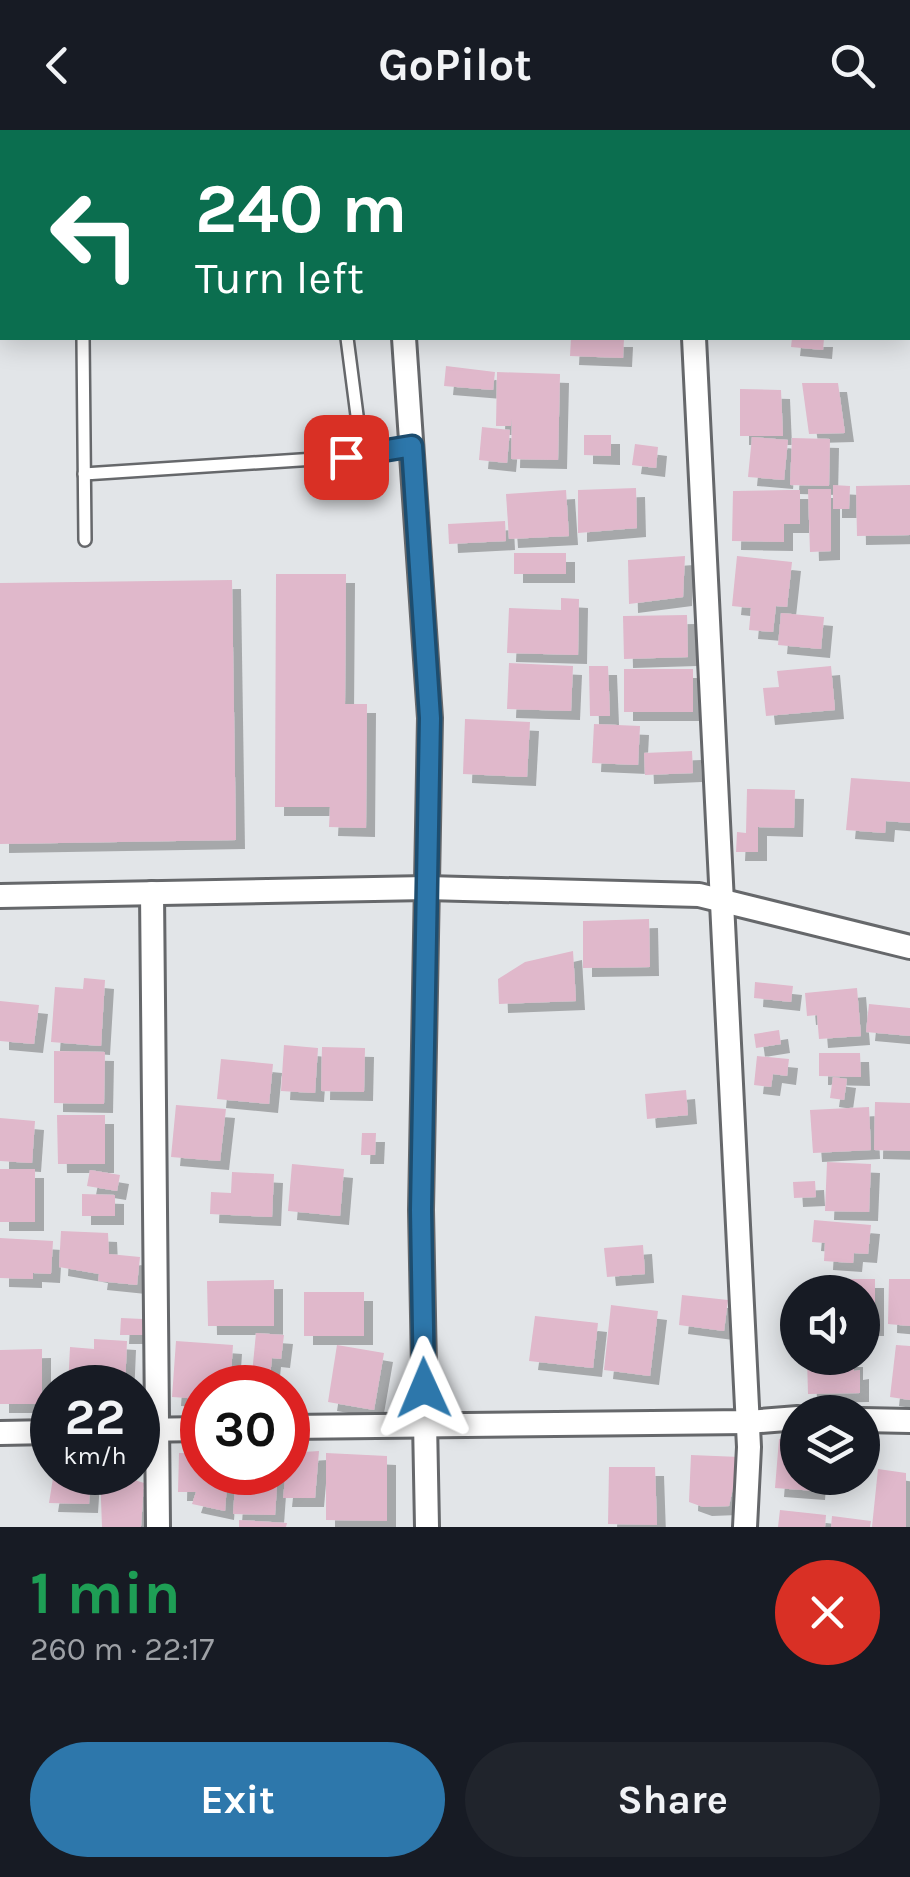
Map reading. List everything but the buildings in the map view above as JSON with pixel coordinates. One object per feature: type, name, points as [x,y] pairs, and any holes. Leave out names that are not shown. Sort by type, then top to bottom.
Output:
[{"type":"street","points":[[404,340],[430,718],[421,1210],[427,1527]]},
{"type":"street","points":[[694,340],[748,1422],[745,1527]]},
{"type":"street","points":[[0,896],[427,888],[699,895],[910,947]]},
{"type":"street","points":[[148,1365],[152,893]]},
{"type":"street","points":[[310,1427],[780,1419]]},
{"type":"street","points":[[880,1421],[910,1422]]},
{"type":"street","points":[[0,1433],[30,1432]]},
{"type":"street","points":[[154,1495],[158,1527]]},
{"type":"lane","points":[[83,340],[84,540]]},
{"type":"lane","points":[[347,340],[362,454]]},
{"type":"lane","points":[[84,474],[362,454],[412,446]]},
{"type":"route","points":[[346,457],[412,446],[430,718],[421,1210],[424,1388]]}]
